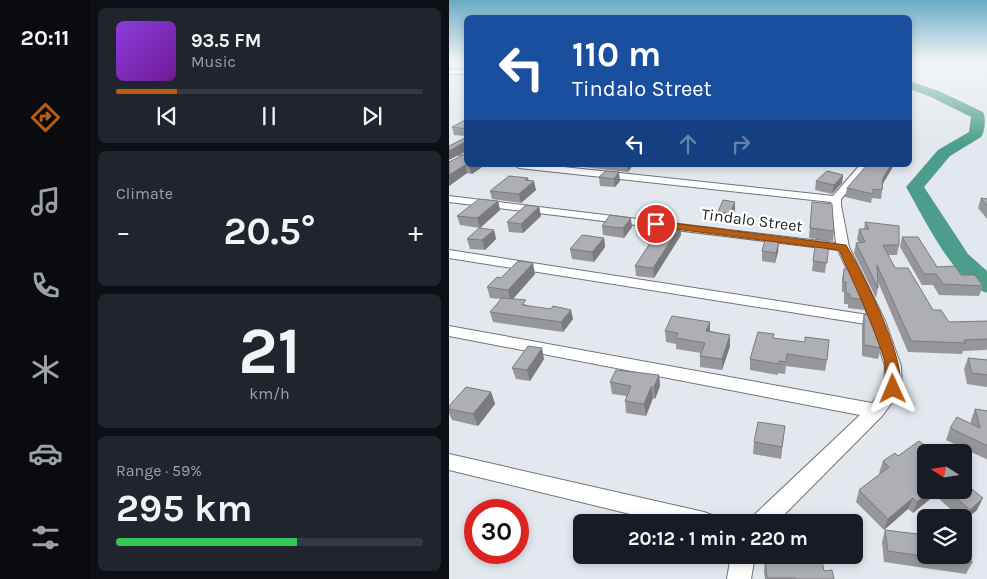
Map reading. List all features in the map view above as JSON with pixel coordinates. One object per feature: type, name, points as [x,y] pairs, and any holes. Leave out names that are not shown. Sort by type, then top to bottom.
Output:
[{"type":"street","points":[[449,158],[464,158]]},
{"type":"street","points":[[449,166],[464,158]]},
{"type":"street","points":[[538,167],[836,199]]},
{"type":"street","points":[[770,514],[876,411],[893,389],[893,366],[878,321],[843,247],[836,199],[858,167]]},
{"type":"street","name":"Tindalo Street","points":[[449,199],[843,247]]},
{"type":"street","points":[[449,254],[878,321]]},
{"type":"street","points":[[449,331],[876,411]]},
{"type":"street","points":[[449,462],[669,514]]},
{"type":"street","points":[[739,579],[742,564]]},
{"type":"building","points":[[464,121],[464,129],[452,127]]},
{"type":"building","points":[[464,138],[464,143],[449,151],[449,146]]},
{"type":"building","points":[[464,154],[464,166],[449,175],[449,162]]},
{"type":"building","points":[[865,167],[890,167],[883,178],[882,190],[873,189],[873,194],[847,188]]},
{"type":"building","points":[[606,171],[619,172],[614,179],[599,177]]},
{"type":"building","points":[[827,171],[843,175],[834,185],[816,181]]},
{"type":"building","points":[[509,176],[528,178],[525,180],[534,181],[519,194],[490,191]]},
{"type":"building","points":[[981,198],[988,199],[988,207]]},
{"type":"building","points":[[479,199],[498,201],[477,218],[457,216]]},
{"type":"building","points":[[723,200],[735,202],[730,213],[718,212]]},
{"type":"building","points":[[812,202],[832,204],[834,231],[810,228]]},
{"type":"building","points":[[526,205],[539,207],[521,224],[507,222]]},
{"type":"building","points":[[610,215],[631,218],[623,228],[602,226]]},
{"type":"building","points":[[865,222],[899,226],[899,245],[883,245],[895,268],[908,268],[933,310],[941,310],[949,322],[988,321],[988,339],[964,340],[966,343],[911,341],[877,265],[878,288],[856,243],[865,242],[859,229],[869,229]]},
{"type":"building","points":[[660,223],[681,225],[653,268],[635,266],[655,236],[653,236]]},
{"type":"building","points":[[479,228],[494,230],[482,240],[467,239]]},
{"type":"building","points":[[582,235],[604,238],[592,252],[570,249]]},
{"type":"building","points":[[902,237],[918,237],[937,267],[955,266],[961,275],[975,275],[983,286],[943,284],[936,274],[924,274]]},
{"type":"building","points":[[816,239],[829,241],[827,263],[813,261]]},
{"type":"building","points":[[765,240],[779,242],[776,253],[762,251]]},
{"type":"building","points":[[518,261],[533,263],[508,290],[487,287],[497,277],[501,278]]},
{"type":"building","points":[[844,269],[851,269],[866,300],[850,298],[850,294],[846,293],[846,282],[843,282]]},
{"type":"building","points":[[502,298],[526,300],[522,305],[551,309],[553,306],[571,310],[561,322],[490,312]]},
{"type":"building","points":[[864,314],[873,316],[881,348],[864,345]]},
{"type":"building","points":[[672,316],[710,322],[706,331],[730,335],[722,359],[700,356],[705,343],[676,338],[678,333],[665,331]]},
{"type":"building","points":[[758,332],[774,334],[773,338],[805,342],[805,337],[829,340],[827,360],[787,354],[786,362],[779,361],[779,364],[750,359]]},
{"type":"building","points":[[528,346],[542,348],[527,370],[512,368]]},
{"type":"building","points":[[968,358],[988,360],[988,375],[972,373]]},
{"type":"building","points":[[616,370],[659,375],[654,387],[651,387],[644,404],[625,401],[631,386],[610,382]]},
{"type":"building","points":[[466,387],[491,392],[473,414],[449,409],[449,406]]},
{"type":"building","points":[[975,409],[988,411],[988,446],[950,428],[957,417],[980,428]]},
{"type":"building","points":[[758,422],[785,426],[782,447],[754,442]]},
{"type":"building","points":[[919,441],[923,444],[917,444],[917,499],[921,499],[917,502],[913,498],[888,519],[859,490],[889,467],[883,461],[895,453],[898,456]]},
{"type":"building","points":[[972,489],[983,498],[969,509],[957,499],[972,499]]},
{"type":"building","points":[[885,530],[917,534],[917,555],[888,551]]},
{"type":"building","points":[[765,564],[823,564],[824,571],[832,570],[834,579],[795,579],[767,578]]},
{"type":"waterway","points":[[921,89],[978,115],[976,134],[944,153],[915,187],[959,258],[988,286]]},
{"type":"route","points":[[656,224],[843,247],[878,321],[893,366],[893,389]]}]
